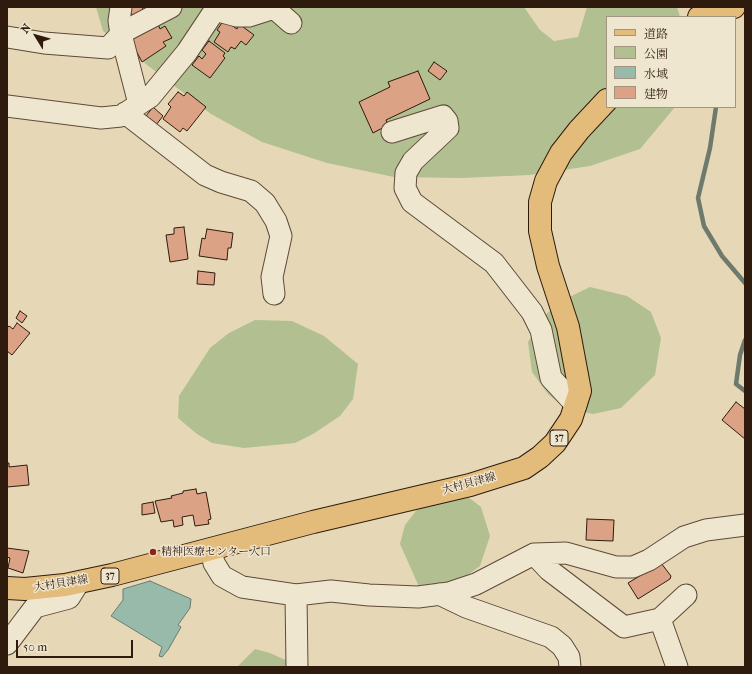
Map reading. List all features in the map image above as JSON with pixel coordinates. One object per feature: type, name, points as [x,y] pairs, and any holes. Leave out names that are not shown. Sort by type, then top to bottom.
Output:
[{"type":"main road","points":[[701,16],[715,9],[734,7],[745,9]]},
{"type":"main road","name":"大村貝津線","points":[[13,585],[79,582],[112,575],[313,522],[470,485],[524,468],[540,457],[555,443],[572,419],[580,391],[568,327],[548,266],[540,231],[540,202],[546,182],[561,153],[606,101]]},
{"type":"street","points":[[121,7],[119,20],[132,108],[205,175],[221,182],[251,191],[265,203],[276,221],[281,236],[272,277],[274,294]]},
{"type":"street","points":[[7,37],[44,43],[108,48],[121,34],[171,7]]},
{"type":"street","points":[[7,106],[101,118],[121,116],[150,96],[187,52],[216,8],[237,16],[249,16],[274,8],[291,23]]},
{"type":"street","points":[[392,132],[443,116],[447,121],[448,128],[413,161],[406,173],[405,188],[412,202],[494,263],[532,312],[541,330],[551,378],[576,405]]},
{"type":"street","points":[[210,549],[214,563],[222,576],[242,587],[296,595],[331,591],[369,595],[418,597],[449,593],[476,584],[534,554],[566,553],[616,567],[633,568],[649,560],[684,537],[706,530],[745,526]]},
{"type":"street","points":[[534,554],[550,570],[624,627],[660,619],[686,596]]},
{"type":"street","points":[[7,644],[35,607],[69,598],[79,582]]},
{"type":"street","points":[[439,594],[466,608],[551,637],[562,646],[569,657],[570,667]]},
{"type":"street","points":[[296,595],[297,667]]},
{"type":"street","points":[[660,619],[677,667]]},
{"type":"green space","points":[[96,7],[524,7],[540,30],[554,41],[578,37],[587,7],[677,7],[680,16],[606,16],[606,108],[674,108],[640,149],[590,166],[530,175],[461,178],[394,177],[327,163],[262,142],[211,114],[103,31]]},
{"type":"green space","points":[[590,287],[627,296],[651,312],[661,338],[655,375],[621,408],[593,414],[565,408],[548,394],[532,372],[528,342],[543,317],[561,301]]},
{"type":"green space","points":[[255,320],[292,321],[324,336],[358,364],[353,399],[340,416],[313,434],[295,443],[244,448],[212,443],[197,434],[178,418],[179,396],[210,348],[229,333]]},
{"type":"green space","points":[[463,493],[481,507],[490,536],[480,566],[454,585],[420,589],[400,544],[405,525],[419,507]]},
{"type":"green space","points":[[255,649],[270,653],[301,667],[237,667]]},
{"type":"water","points":[[150,581],[191,599],[190,608],[178,625],[181,627],[168,650],[162,657],[159,656],[162,647],[111,616],[123,600],[123,589]]},
{"type":"building","points":[[130,7],[143,7],[141,17],[128,13]]},
{"type":"building","points":[[224,20],[237,29],[239,24],[254,35],[246,45],[241,41],[235,49],[231,47],[228,52],[214,42],[220,32],[217,30]]},
{"type":"building","points":[[158,24],[160,29],[165,26],[172,38],[163,42],[166,46],[142,62],[130,39]]},
{"type":"building","points":[[209,41],[225,53],[223,56],[225,58],[210,78],[192,65],[199,56],[202,59],[206,54],[202,50]]},
{"type":"building","points":[[434,62],[447,71],[440,80],[428,71]]},
{"type":"building","points":[[418,71],[430,99],[386,120],[388,125],[373,133],[359,102],[390,87],[388,82]]},
{"type":"building","points":[[178,92],[184,96],[187,92],[206,107],[187,131],[183,128],[180,132],[163,119],[171,107],[168,104]]},
{"type":"building","points":[[153,107],[163,116],[156,125],[146,116]]},
{"type":"building","points":[[184,227],[188,259],[170,262],[166,235],[174,234],[174,228]]},
{"type":"building","points":[[207,229],[233,233],[231,248],[228,248],[227,260],[199,256],[202,238],[205,239]]},
{"type":"building","points":[[198,271],[215,273],[214,285],[197,284]]},
{"type":"building","points":[[20,311],[27,316],[22,323],[16,318]]},
{"type":"building","points":[[17,323],[30,333],[12,355],[7,351],[7,328],[9,326],[13,329]]},
{"type":"building","points":[[736,402],[745,409],[745,439],[722,420]]},
{"type":"building","points":[[7,463],[9,463],[9,467],[27,465],[29,485],[7,487]]},
{"type":"building","points":[[196,489],[197,494],[206,492],[211,519],[208,520],[209,524],[195,526],[193,515],[182,517],[183,525],[174,527],[173,520],[161,522],[155,501],[172,498],[171,496],[183,493],[183,491]]},
{"type":"building","points":[[153,502],[155,513],[142,515],[142,504]]},
{"type":"building","points":[[587,519],[614,520],[613,541],[586,540]]},
{"type":"building","points":[[7,548],[29,551],[23,573],[8,568],[10,558],[7,557]]},
{"type":"building","points":[[661,563],[671,576],[670,579],[638,599],[628,583]]},
{"type":"waterway","points":[[716,108],[710,148],[698,198],[704,226],[722,256],[745,283]]},
{"type":"waterway","points":[[745,340],[740,355],[736,384],[745,391]]},
{"type":"place","name":"精神医療センター入口","points":[[153,552]]}]
